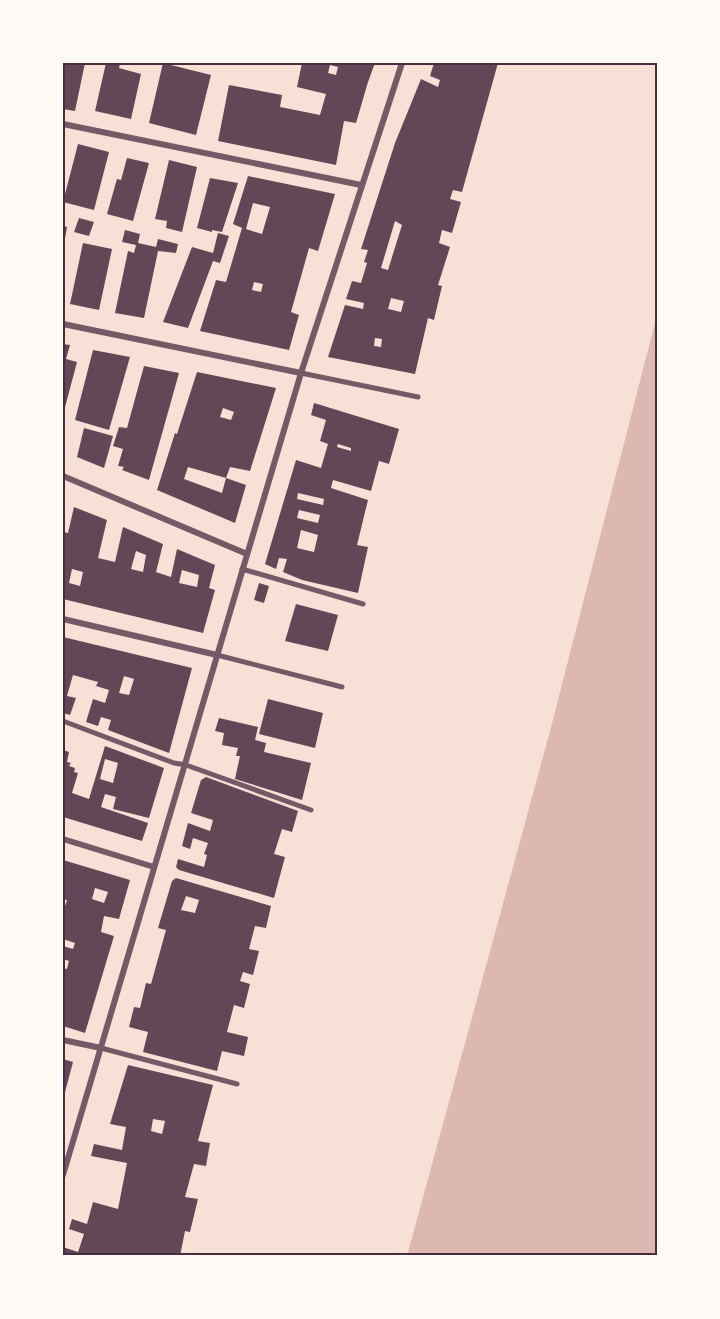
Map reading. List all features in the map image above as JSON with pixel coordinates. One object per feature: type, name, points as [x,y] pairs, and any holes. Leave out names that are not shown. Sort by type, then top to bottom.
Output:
[{"type":"street","points":[[63,1175],[301,373],[402,63]]},
{"type":"street","points":[[63,124],[362,185]]},
{"type":"street","points":[[63,324],[418,397]]},
{"type":"street","points":[[63,476],[247,554]]},
{"type":"street","points":[[242,569],[363,604]]},
{"type":"street","points":[[63,619],[342,687]]},
{"type":"street","points":[[63,721],[174,763],[186,765],[311,810]]},
{"type":"street","points":[[63,839],[154,867]]},
{"type":"street","points":[[63,1040],[237,1084]]},
{"type":"shaded area","points":[[657,315],[657,1256],[407,1256],[550,731]]},
{"type":"building","points":[[63,63],[85,63],[75,111],[63,109]]},
{"type":"building","points":[[106,63],[120,63],[119,68],[141,74],[131,119],[95,111]]},
{"type":"building","points":[[163,63],[211,75],[196,135],[149,123]]},
{"type":"building","points":[[302,63],[375,63],[356,123],[344,121],[336,165],[218,141],[229,85],[282,95],[280,107],[320,115],[326,94],[297,87]],"holes":[[[330,65],[338,67],[336,75],[328,73]]]},
{"type":"building","points":[[434,63],[498,63],[462,192],[453,190],[450,199],[461,202],[452,233],[442,230],[439,243],[450,247],[438,285],[442,286],[434,320],[428,318],[415,374],[328,357],[345,305],[363,309],[364,303],[346,299],[352,281],[361,283],[368,250],[361,249],[395,143],[421,79],[438,87],[440,80],[430,76]],"holes":[[[395,221],[402,225],[388,270],[381,268]],[[391,298],[404,301],[401,312],[388,309]],[[375,338],[382,339],[381,347],[374,346]]]},
{"type":"building","points":[[78,144],[109,152],[94,210],[63,202]]},
{"type":"building","points":[[127,158],[149,163],[133,221],[107,214],[117,179],[121,180]]},
{"type":"building","points":[[169,160],[197,167],[182,232],[166,228],[167,221],[155,219]]},
{"type":"building","points":[[248,176],[335,194],[318,251],[309,248],[291,312],[299,315],[289,350],[200,331],[216,280],[226,282],[242,228],[233,224]],"holes":[[[253,203],[270,207],[262,234],[246,229]],[[254,282],[263,284],[261,292],[252,290]]]},
{"type":"building","points":[[210,178],[238,183],[222,232],[197,228]]},
{"type":"building","points":[[79,218],[94,222],[89,236],[74,232]]},
{"type":"building","points":[[63,226],[67,227],[64,244],[63,244]]},
{"type":"building","points":[[125,230],[140,234],[138,243],[156,247],[158,239],[178,244],[176,253],[158,251],[144,318],[115,313],[128,251],[134,253],[136,245],[122,242]]},
{"type":"building","points":[[218,233],[229,236],[220,263],[213,261],[188,328],[163,322],[192,247],[213,253]]},
{"type":"building","points":[[83,243],[112,249],[99,310],[70,304]]},
{"type":"building","points":[[63,344],[70,345],[66,359],[77,362],[64,411]]},
{"type":"building","points":[[93,350],[130,357],[109,430],[75,420]]},
{"type":"building","points":[[144,366],[179,373],[149,480],[122,470],[124,467],[118,466],[123,449],[113,446],[119,427],[127,428]]},
{"type":"building","points":[[197,372],[276,388],[250,471],[230,467],[226,478],[246,485],[235,523],[157,490],[175,433],[177,434]],"holes":[[[223,408],[234,412],[231,420],[220,417]],[[188,467],[226,478],[222,493],[184,479]]]},
{"type":"building","points":[[314,403],[399,429],[389,464],[379,461],[371,491],[333,480],[331,488],[368,500],[357,545],[368,547],[358,593],[302,580],[283,572],[287,559],[279,558],[276,569],[265,564],[296,460],[321,468],[328,444],[320,441],[326,420],[311,415]],"holes":[[[338,444],[351,448],[351,451],[337,447]],[[298,493],[324,499],[323,505],[297,499]],[[299,510],[320,515],[318,523],[297,518]],[[301,530],[318,535],[314,552],[297,548]]]},
{"type":"building","points":[[84,428],[113,436],[104,468],[77,457]]},
{"type":"building","points":[[74,507],[107,520],[98,558],[115,562],[123,527],[163,544],[156,572],[171,577],[177,549],[215,565],[209,588],[215,590],[203,633],[63,599],[63,532],[68,533]],"holes":[[[136,551],[146,555],[143,572],[131,569]],[[72,569],[83,572],[80,586],[69,583]],[[182,570],[199,575],[197,587],[179,583]]]},
{"type":"building","points":[[259,583],[269,586],[264,603],[254,600]]},
{"type":"building","points":[[296,604],[338,615],[328,651],[285,641]]},
{"type":"building","points":[[63,637],[192,668],[169,753],[108,730],[111,720],[101,717],[98,726],[86,722],[93,699],[105,703],[109,690],[96,686],[98,682],[73,675],[67,696],[76,698],[70,715],[63,713]],"holes":[[[124,676],[134,679],[129,695],[119,693]]]},
{"type":"building","points":[[268,699],[323,713],[315,748],[259,734]]},
{"type":"building","points":[[219,718],[258,727],[255,740],[266,743],[264,752],[311,763],[302,800],[235,779],[240,756],[236,756],[238,748],[222,745],[224,733],[215,731]]},
{"type":"building","points":[[105,746],[164,768],[149,818],[113,809],[116,797],[105,794],[101,807],[148,823],[142,841],[63,817],[63,750],[69,752],[67,762],[71,763],[69,766],[75,768],[74,772],[78,773],[72,793],[89,799]],"holes":[[[105,759],[118,763],[113,783],[100,779]]]},
{"type":"building","points":[[206,777],[298,811],[292,832],[282,829],[274,854],[285,857],[274,898],[179,870],[176,867],[178,859],[204,867],[207,855],[204,854],[208,843],[193,838],[190,849],[182,846],[188,823],[210,831],[213,820],[191,813],[201,780]]},
{"type":"building","points":[[63,860],[130,880],[119,919],[104,916],[101,932],[114,936],[85,1033],[63,1026],[63,968],[67,969],[69,961],[63,959],[63,946],[73,949],[75,943],[63,939],[63,905],[65,906],[67,900],[63,899]],"holes":[[[95,888],[108,892],[104,903],[92,899]]]},
{"type":"building","points":[[176,878],[271,906],[266,928],[255,926],[249,949],[259,951],[253,975],[243,972],[240,981],[250,984],[244,1008],[234,1005],[227,1032],[248,1037],[244,1056],[222,1051],[217,1071],[143,1052],[148,1032],[129,1027],[134,1007],[140,1008],[146,983],[151,984],[166,930],[158,928],[172,881]],"holes":[[[186,896],[199,900],[195,913],[181,910]]]},
{"type":"building","points":[[63,1059],[73,1062],[64,1096],[63,1096]]},
{"type":"building","points":[[128,1065],[213,1085],[198,1141],[210,1143],[206,1166],[194,1164],[185,1197],[198,1199],[190,1232],[185,1231],[180,1256],[63,1256],[63,1247],[78,1252],[84,1234],[69,1229],[72,1219],[87,1224],[93,1202],[118,1209],[127,1163],[91,1156],[94,1144],[122,1150],[126,1127],[110,1124]],"holes":[[[153,1119],[165,1121],[162,1134],[151,1131]]]}]
